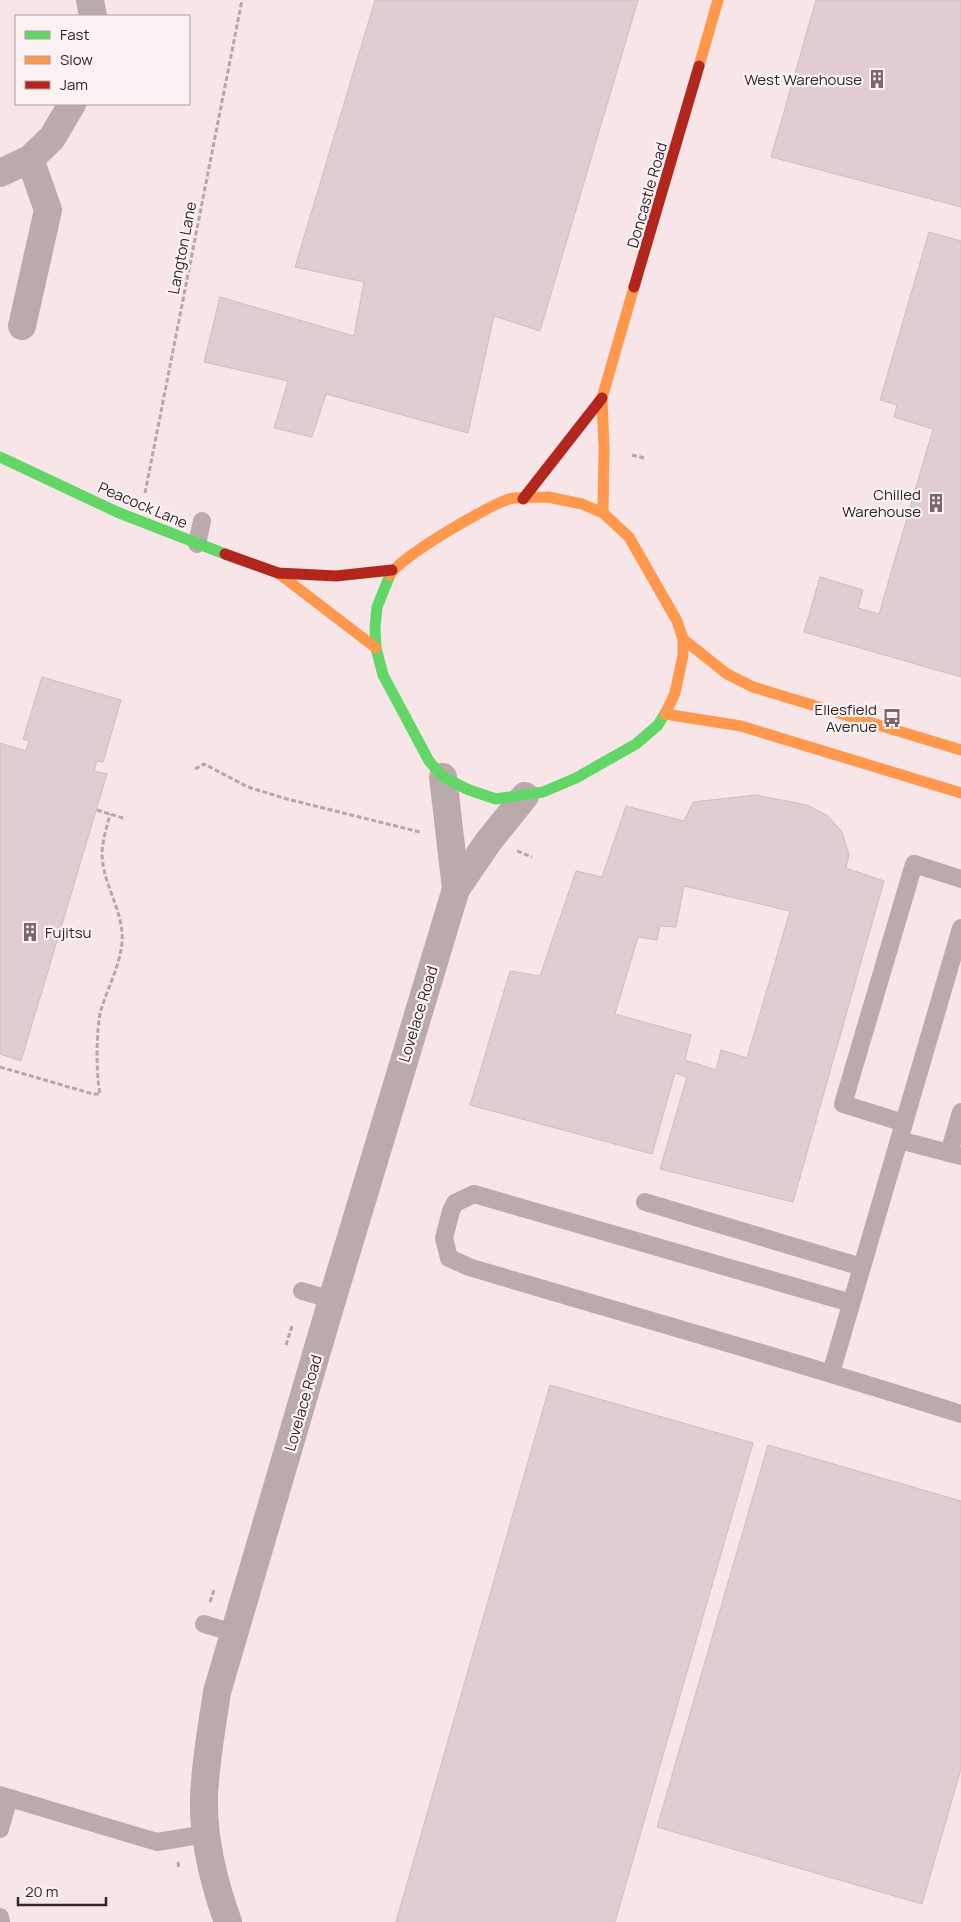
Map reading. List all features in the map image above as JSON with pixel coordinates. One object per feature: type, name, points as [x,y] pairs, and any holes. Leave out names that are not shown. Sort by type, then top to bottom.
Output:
[{"type":"street","points":[[90,0],[93,15]]},
{"type":"street","name":"Doncastle Road","points":[[603,513],[604,448],[602,398],[718,0]]},
{"type":"street","points":[[0,173],[30,159],[52,138],[71,105]]},
{"type":"street","points":[[22,326],[48,210],[30,159]]},
{"type":"street","name":"Doncastle Road","points":[[523,499],[602,398]]},
{"type":"street","name":"Peacock Lane","points":[[0,457],[117,512],[197,544],[278,573],[336,576],[392,570]]},
{"type":"street","points":[[548,497],[582,504],[603,513],[629,537],[677,621],[683,639],[683,655],[675,693],[665,714],[658,725],[636,744],[576,778],[543,792],[496,799],[469,790],[443,777],[429,761],[383,675],[376,648],[375,628],[377,607],[392,570],[414,553],[483,511],[510,499],[523,499],[548,497]]},
{"type":"street","name":"Peacock Lane","points":[[278,573],[376,648]]},
{"type":"street","points":[[683,639],[727,674],[753,687],[961,750]]},
{"type":"street","points":[[665,714],[741,726],[961,793]]},
{"type":"street","name":"Lovelace Road","points":[[443,777],[456,889]]},
{"type":"street","name":"Lovelace Road","points":[[228,1922],[214,1874],[206,1834],[204,1798],[208,1753],[217,1692],[332,1300],[456,889],[488,842],[525,796]]},
{"type":"lane","points":[[197,544],[202,521]]},
{"type":"lane","points":[[904,1123],[843,1104],[914,864],[961,879]]},
{"type":"lane","points":[[831,1373],[961,928]]},
{"type":"lane","points":[[899,1140],[955,1154],[961,1112]]},
{"type":"lane","points":[[851,1303],[474,1194],[455,1203],[444,1238],[449,1258],[468,1267],[733,1346],[831,1373],[961,1414]]},
{"type":"lane","points":[[645,1202],[862,1267]]},
{"type":"lane","points":[[302,1291],[332,1300]]},
{"type":"lane","points":[[204,1624],[234,1633]]},
{"type":"lane","points":[[0,1829],[4,1797],[157,1842],[206,1834]]},
{"type":"lane","points":[[0,1918],[1,1922]]},
{"type":"path","name":"Langton Lane","points":[[144,501],[242,0]]},
{"type":"path","points":[[195,769],[204,764],[248,787],[287,799],[425,833]]},
{"type":"path","points":[[96,810],[126,819]]},
{"type":"path","points":[[0,1067],[92,1094],[100,1094],[97,1078],[100,1013],[119,958],[122,935],[102,856],[103,841],[110,814]]},
{"type":"path","points":[[513,849],[532,857]]},
{"type":"building","points":[[375,0],[638,0],[540,331],[494,316],[468,433],[326,394],[312,437],[274,428],[288,381],[204,362],[220,297],[354,336],[364,282],[295,267]]},
{"type":"building","name":"West Warehouse","points":[[816,0],[961,0],[961,207],[771,157]]},
{"type":"building","name":"Chilled Warehouse","points":[[929,232],[961,241],[961,677],[804,632],[820,577],[863,590],[858,608],[879,614],[933,429],[894,417],[897,405],[880,400]]},
{"type":"building","name":"Fujitsu","points":[[42,677],[121,700],[103,762],[97,761],[94,771],[107,774],[21,1061],[0,1054],[0,743],[26,751],[29,741],[23,739]]},
{"type":"building","points":[[756,795],[807,805],[828,816],[842,832],[849,855],[846,868],[884,881],[793,1202],[660,1169],[687,1077],[675,1073],[652,1154],[470,1105],[510,971],[540,976],[576,871],[602,877],[626,806],[684,821],[693,802]],"holes":[[[684,886],[790,911],[747,1058],[721,1050],[716,1070],[685,1060],[691,1035],[615,1014],[638,937],[657,940],[660,926],[676,927]]]},
{"type":"building","points":[[550,1385],[753,1443],[615,1922],[396,1922]]},
{"type":"building","points":[[768,1445],[961,1501],[961,1769],[922,1904],[657,1827]]},
{"type":"traffic: fast","points":[[0,457],[117,512],[225,554]]},
{"type":"traffic: fast","points":[[390,575],[377,607],[375,628],[376,648],[383,675],[429,761],[443,777],[469,790],[496,799],[543,792],[576,778],[636,744],[658,725],[667,710]]},
{"type":"traffic: slow","points":[[699,66],[718,0]]},
{"type":"traffic: slow","points":[[603,513],[604,448],[602,398],[634,287]]},
{"type":"traffic: slow","points":[[548,497],[582,504],[603,513],[629,537],[677,621],[683,639],[683,655],[675,693],[667,710]]},
{"type":"traffic: slow","points":[[390,575],[397,567],[426,545],[498,503],[514,498],[548,497]]},
{"type":"traffic: slow","points":[[278,573],[376,648]]},
{"type":"traffic: slow","points":[[683,639],[727,674],[753,687],[961,750]]},
{"type":"traffic: slow","points":[[665,714],[741,726],[961,793]]},
{"type":"traffic: jam","points":[[634,287],[699,66]]},
{"type":"traffic: jam","points":[[523,499],[602,398]]},
{"type":"traffic: jam","points":[[225,554],[278,573],[336,576],[392,570]]},
{"type":"place","name":"West Warehouse","points":[[877,79]]},
{"type":"place","name":"Chilled Warehouse","points":[[936,503]]},
{"type":"place","name":"Ellesfield Avenue","points":[[892,718]]},
{"type":"place","name":"Fujitsu","points":[[30,932]]}]
